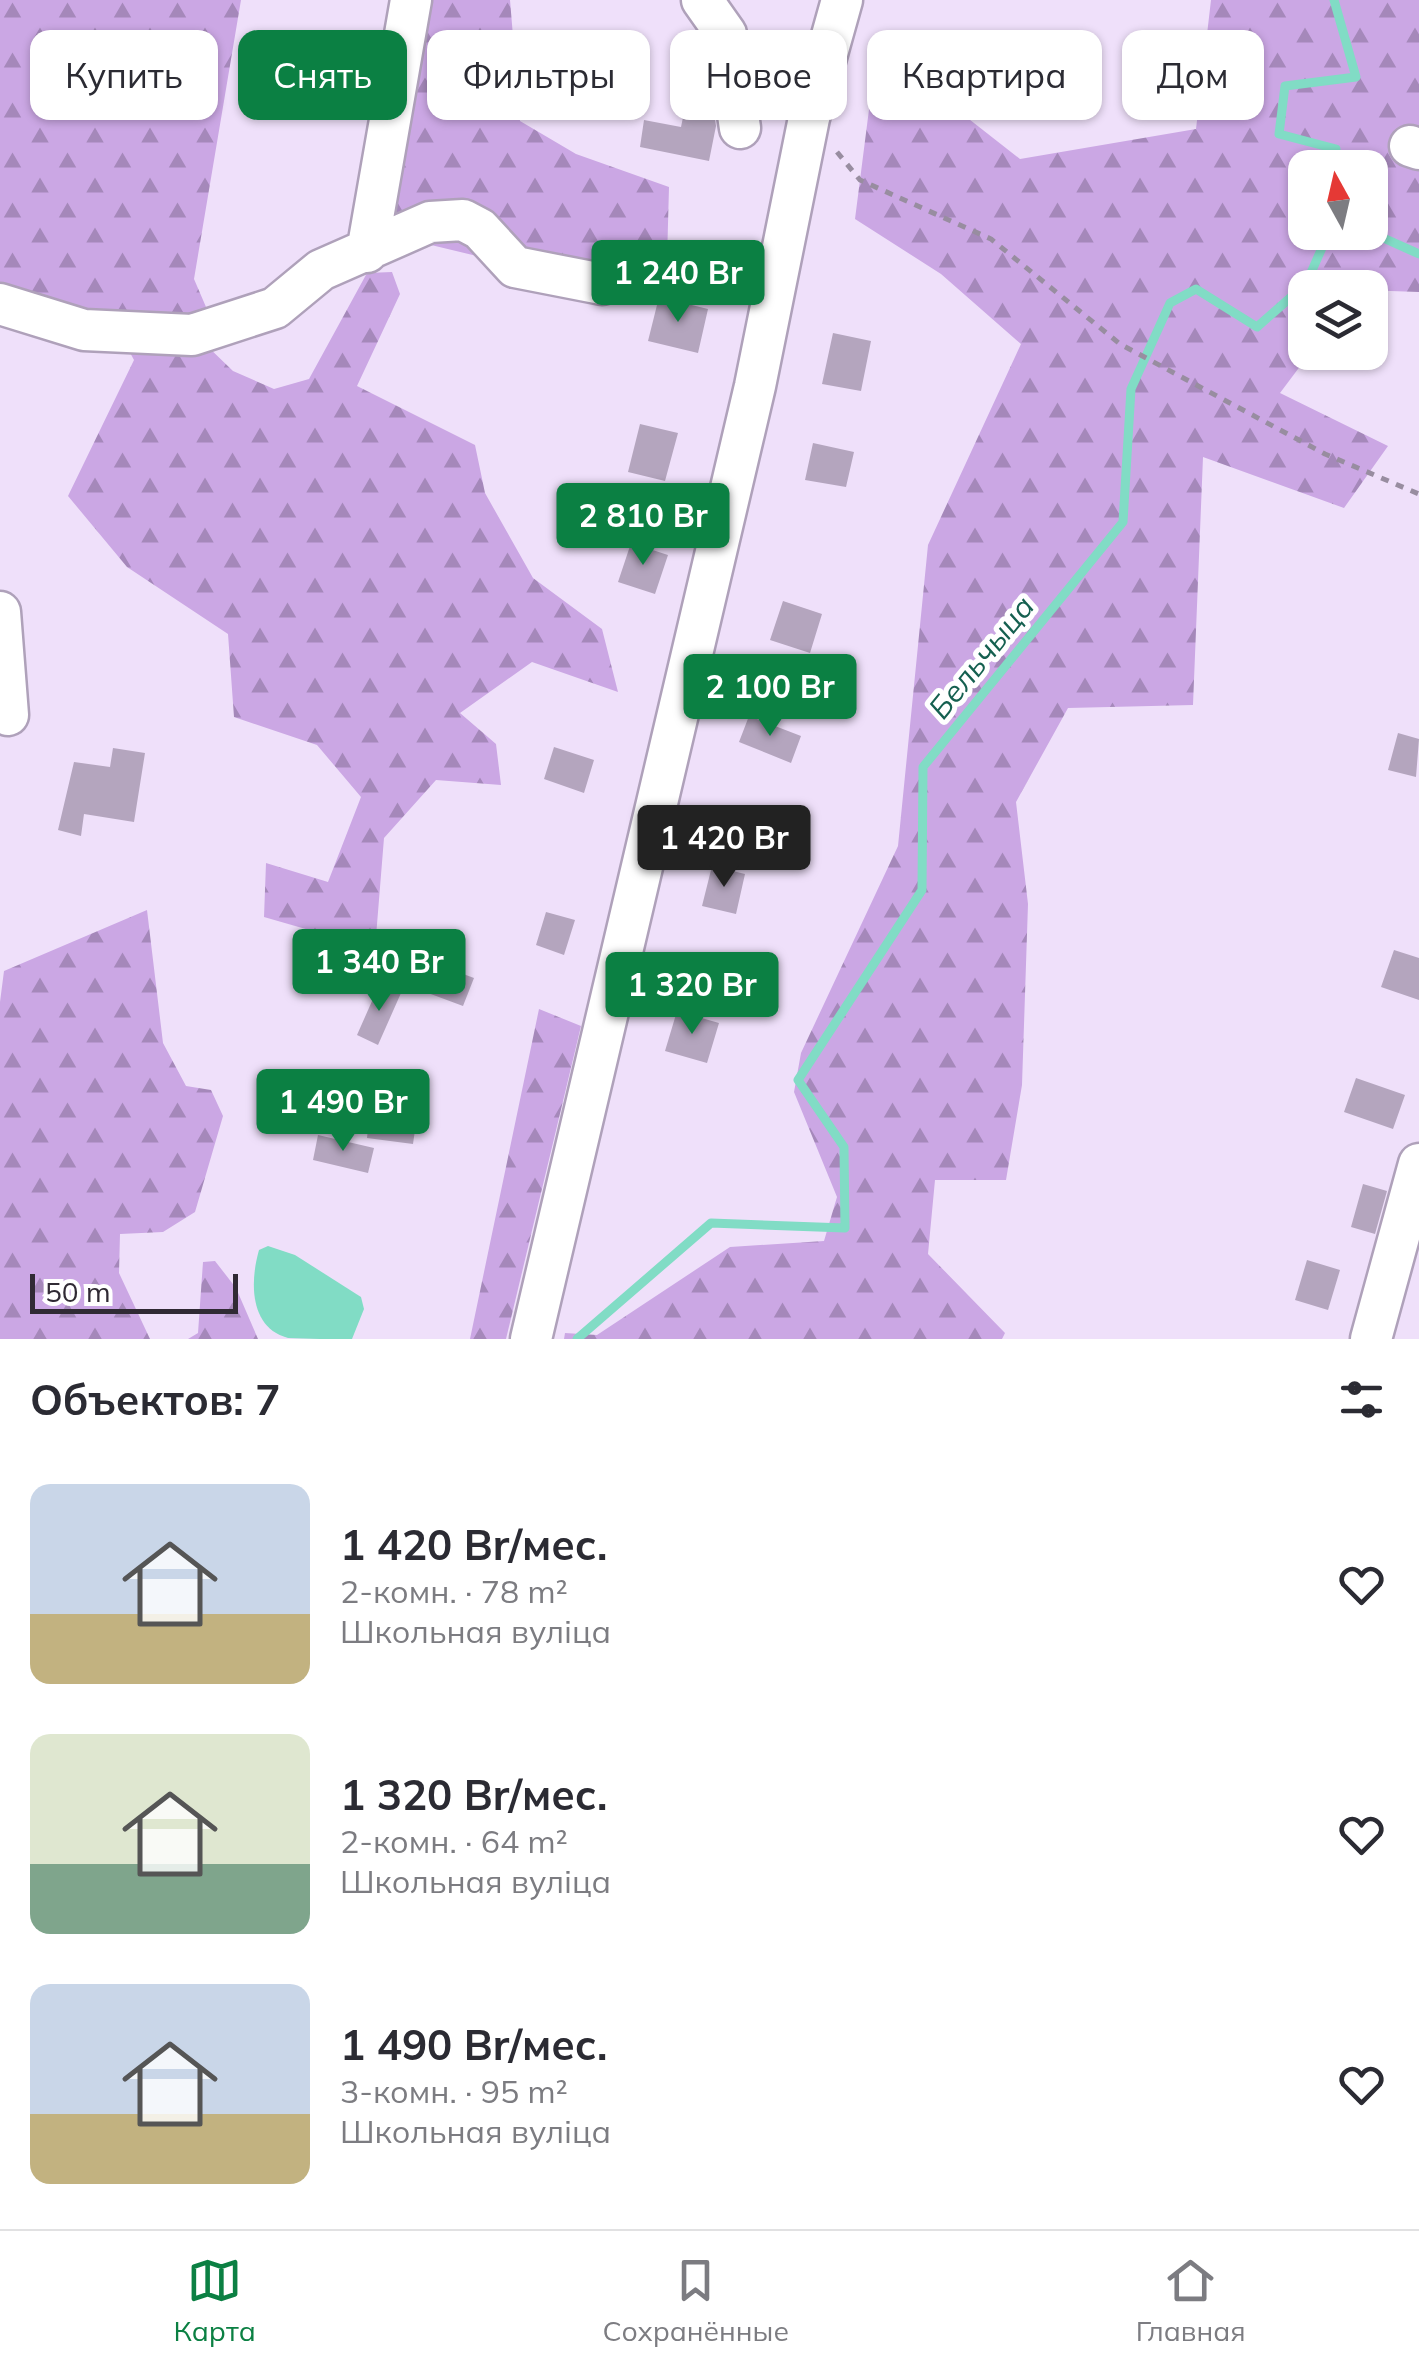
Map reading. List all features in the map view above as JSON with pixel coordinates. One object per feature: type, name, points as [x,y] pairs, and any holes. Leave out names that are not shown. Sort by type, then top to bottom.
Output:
[{"type":"street","points":[[367,252],[411,0]]},
{"type":"street","points":[[702,0],[726,34],[740,128]]},
{"type":"street","points":[[834,30],[842,0]]},
{"type":"street","points":[[531,1339],[755,386],[810,120]]},
{"type":"street","points":[[0,304],[84,330],[192,335],[274,308],[321,270],[430,222],[463,220],[480,229],[515,268],[602,284]]},
{"type":"street","points":[[0,612],[8,715]]},
{"type":"street","points":[[1371,1339],[1419,1164]]},
{"type":"path","points":[[812,120],[860,180],[991,238],[1120,344],[1325,454],[1419,494]]},
{"type":"green space","points":[[0,0],[241,0],[194,279],[209,314],[204,343],[233,371],[274,389],[309,379],[367,273],[392,272],[400,294],[357,386],[475,445],[485,493],[533,578],[602,629],[618,692],[532,662],[460,713],[496,744],[501,785],[436,780],[384,838],[375,949],[264,917],[266,863],[328,882],[361,797],[317,745],[234,717],[228,634],[127,567],[68,496],[134,360],[114,323],[0,295]]},
{"type":"green space","points":[[420,0],[510,0],[512,30],[427,30],[427,120],[520,120],[576,154],[669,187],[667,261],[640,274],[481,257],[377,232],[398,120],[407,120],[407,70]]},
{"type":"green space","points":[[1211,0],[1419,0],[1419,156],[1411,167],[1419,170],[1419,292],[1388,291],[1388,270],[1288,270],[1288,370],[1297,370],[1280,393],[1388,446],[1344,508],[1203,457],[1193,705],[1068,708],[1016,802],[1028,904],[1022,1085],[1006,1180],[935,1180],[928,1254],[1005,1333],[1002,1339],[564,1339],[565,1333],[597,1335],[730,1247],[824,1241],[837,1197],[794,1092],[801,1053],[898,846],[928,545],[1021,344],[941,274],[855,219],[868,120],[970,120],[1020,159],[1196,129],[1197,120],[1264,120],[1264,30],[1208,30]]},
{"type":"green space","points":[[147,910],[163,1043],[186,1086],[211,1090],[223,1116],[195,1212],[163,1232],[120,1234],[119,1273],[150,1339],[0,1339],[0,1002],[4,971]]},
{"type":"green space","points":[[539,1009],[581,1026],[506,1339],[470,1339]]},
{"type":"green space","points":[[215,1261],[236,1288],[258,1339],[188,1339],[198,1333],[203,1262]]},
{"type":"shaded area","points":[[268,1246],[295,1255],[361,1297],[364,1309],[352,1339],[288,1338],[266,1324],[256,1302],[254,1275],[259,1250]]},
{"type":"building","points":[[644,120],[681,127],[682,120],[715,120],[709,161],[640,147]]},
{"type":"building","points":[[659,297],[708,309],[698,353],[648,341]]},
{"type":"building","points":[[833,333],[871,341],[861,391],[822,384]]},
{"type":"building","points":[[640,424],[678,433],[665,481],[628,472]]},
{"type":"building","points":[[813,443],[854,452],[846,487],[805,480]]},
{"type":"building","points":[[631,543],[668,555],[655,594],[618,582]]},
{"type":"building","points":[[783,601],[822,614],[810,653],[770,640]]},
{"type":"building","points":[[749,716],[801,736],[791,763],[739,742]]},
{"type":"building","points":[[1398,733],[1419,739],[1416,777],[1388,770]]},
{"type":"building","points":[[554,747],[594,760],[584,793],[544,779]]},
{"type":"building","points":[[113,748],[145,753],[134,822],[84,814],[81,836],[58,830],[74,762],[110,767]]},
{"type":"building","points":[[712,866],[745,874],[736,914],[702,906]]},
{"type":"building","points":[[546,912],[575,920],[564,955],[536,945]]},
{"type":"building","points":[[1394,950],[1419,958],[1419,1000],[1381,987]]},
{"type":"building","points":[[431,962],[474,978],[463,1006],[420,990]]},
{"type":"building","points":[[380,983],[401,993],[378,1045],[357,1035]]},
{"type":"building","points":[[677,1011],[719,1023],[707,1063],[665,1051]]},
{"type":"building","points":[[1356,1078],[1405,1095],[1393,1129],[1344,1112]]},
{"type":"building","points":[[370,1110],[417,1116],[413,1144],[367,1138]]},
{"type":"building","points":[[318,1135],[374,1148],[368,1173],[313,1160]]},
{"type":"building","points":[[1363,1184],[1387,1191],[1375,1234],[1351,1227]]},
{"type":"building","points":[[1307,1260],[1340,1270],[1328,1310],[1295,1300]]},
{"type":"waterway","name":"Бельчыца","points":[[1334,0],[1356,77],[1285,86],[1279,134],[1336,150]]},
{"type":"waterway","points":[[1388,240],[1419,254]]},
{"type":"waterway","name":"Бельчыца","points":[[577,1339],[711,1223],[845,1228],[844,1147],[798,1080],[922,890],[923,767],[1123,522],[1131,389],[1170,303],[1196,289],[1257,327],[1306,284],[1321,250]]}]
